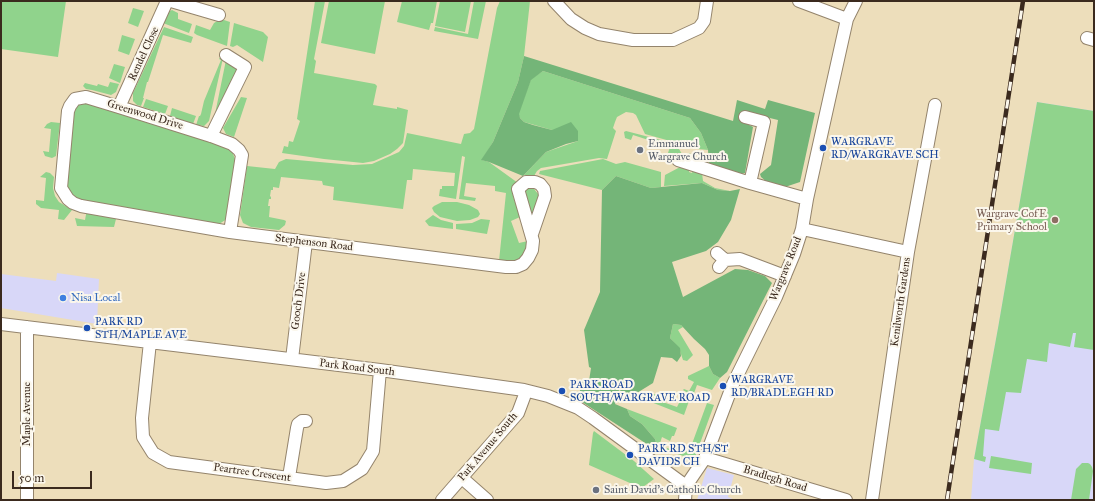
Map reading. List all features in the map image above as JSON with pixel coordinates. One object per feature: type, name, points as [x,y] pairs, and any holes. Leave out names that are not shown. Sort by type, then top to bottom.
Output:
[{"type":"street","name":"Rendel Close","points":[[119,107],[168,1]]},
{"type":"street","points":[[171,1],[219,15]]},
{"type":"street","points":[[554,1],[571,19],[585,28],[599,34],[633,40],[673,40],[700,28],[704,20],[707,1]]},
{"type":"street","points":[[799,1],[847,19]]},
{"type":"street","name":"Wargrave Road","points":[[686,486],[705,458],[733,384],[785,276],[802,229],[807,199],[847,19],[856,1]]},
{"type":"street","points":[[211,136],[245,67],[226,55]]},
{"type":"street","name":"Greenwood Drive","points":[[73,203],[65,195],[61,188],[68,116],[70,106],[75,99],[86,97],[211,136],[232,144],[239,150],[242,155],[230,232]]},
{"type":"street","name":"Kenilworth Gardens","points":[[872,500],[908,252],[935,105]]},
{"type":"street","points":[[745,117],[764,122],[750,183]]},
{"type":"street","points":[[678,160],[807,199]]},
{"type":"street","name":"Stephenson Road","points":[[73,203],[81,206],[230,232],[506,267],[523,264],[528,258],[532,250],[532,234]]},
{"type":"street","points":[[802,229],[908,252]]},
{"type":"street","name":"Gooch Drive","points":[[292,360],[306,242]]},
{"type":"street","points":[[721,260],[740,259],[785,276]]},
{"type":"street","name":"Park Road South","points":[[1,324],[380,370],[524,390],[548,396],[578,408],[686,486]]},
{"type":"street","name":"Maple Avenue","points":[[26,500],[27,327]]},
{"type":"street","name":"Peartree Crescent","points":[[150,342],[142,418],[143,437],[153,453],[169,462],[326,483],[343,481],[362,469],[373,451],[380,370]]},
{"type":"street","name":"Park Avenue South","points":[[442,500],[518,413],[524,397],[524,390]]},
{"type":"street","points":[[289,477],[298,424],[302,421],[306,421]]},
{"type":"street","name":"Bradlegh Road","points":[[705,458],[846,500]]},
{"type":"street","points":[[462,478],[487,500]]},
{"type":"street","points":[[685,500],[686,486]]},
{"type":"shaded area","name":"Wargrave CofE Primary School","points":[[1037,102],[1094,111],[1094,500],[971,500],[974,459]]},
{"type":"shaded area","points":[[57,273],[99,279],[97,324],[1,308],[1,274],[56,281]]},
{"type":"shaded area","points":[[707,468],[734,475],[728,497],[735,500],[697,500]]},
{"type":"green space","points":[[1,1],[66,1],[58,57],[1,49]]},
{"type":"green space","points":[[315,1],[325,1],[314,59],[316,61],[314,73],[375,84],[377,86],[373,105],[397,109],[397,107],[408,110],[403,143],[390,154],[374,161],[363,163],[282,153],[284,146],[288,147],[289,141],[293,142],[300,121],[297,119]]},
{"type":"green space","points":[[329,1],[385,1],[375,54],[321,43]]},
{"type":"green space","points":[[402,1],[437,1],[433,23],[431,23],[429,30],[397,22]]},
{"type":"green space","points":[[440,1],[471,1],[465,32],[435,26]]},
{"type":"green space","points":[[474,1],[486,1],[478,39],[434,31],[435,27],[468,34]]},
{"type":"green space","points":[[500,1],[530,1],[524,56],[518,82],[493,142],[482,160],[489,162],[518,183],[513,192],[513,196],[520,217],[511,221],[519,243],[528,241],[526,251],[520,259],[507,262],[499,261],[506,193],[495,191],[495,186],[466,183],[464,196],[476,198],[475,201],[459,199],[465,157],[462,156],[456,199],[439,196],[442,186],[454,186],[455,173],[413,169],[412,180],[407,180],[403,209],[333,200],[334,187],[323,185],[322,181],[281,177],[279,188],[273,187],[273,190],[271,190],[271,199],[269,199],[268,206],[270,206],[269,217],[286,221],[285,225],[279,230],[251,227],[243,223],[240,215],[247,166],[275,169],[279,162],[286,159],[353,165],[372,164],[399,152],[404,146],[407,133],[461,144],[464,134],[470,133],[474,129],[497,8]]},
{"type":"green space","points":[[133,8],[144,11],[138,27],[128,23]]},
{"type":"green space","points":[[172,10],[178,13],[178,19],[192,24],[189,33],[163,23],[168,12]]},
{"type":"green space","points":[[221,19],[230,22],[227,46],[194,33],[196,25],[210,30],[214,23]]},
{"type":"green space","points":[[234,23],[263,32],[268,37],[263,62],[237,45],[233,47],[230,46]]},
{"type":"green space","points":[[164,27],[193,37],[191,43],[163,35],[147,82],[144,98],[141,106],[137,105],[133,101],[133,93]]},
{"type":"green space","points":[[122,35],[135,39],[129,55],[118,51]]},
{"type":"green space","points":[[221,56],[223,58],[209,121],[204,126],[196,125],[221,60],[219,59]]},
{"type":"green space","points":[[524,56],[733,121],[737,100],[765,109],[768,100],[815,113],[800,182],[785,187],[768,183],[761,177],[760,174],[771,165],[778,120],[741,111],[740,120],[753,127],[745,173],[740,174],[709,165],[708,150],[701,133],[690,118],[543,71],[531,80],[519,114],[520,118],[524,122],[552,130],[571,122],[578,131],[578,141],[546,152],[523,176],[481,160],[493,142],[518,82]]},
{"type":"green space","points":[[226,60],[236,66],[237,72],[214,119]]},
{"type":"green space","points":[[114,64],[125,67],[120,83],[109,78]]},
{"type":"green space","points":[[543,71],[690,118],[701,133],[708,150],[698,149],[693,146],[688,146],[645,134],[636,115],[626,112],[617,117],[613,128],[616,131],[607,159],[599,158],[541,168],[534,176],[524,175],[546,152],[578,141],[552,130],[524,122],[518,114],[531,79]]},
{"type":"green space","points":[[110,82],[119,84],[116,92],[111,95],[86,89],[83,86],[85,83],[97,86],[98,84],[108,87]]},
{"type":"green space","points":[[241,97],[247,98],[234,137],[226,134],[223,128]]},
{"type":"green space","points":[[146,99],[168,106],[165,114],[143,107]]},
{"type":"green space","points":[[85,101],[227,147],[232,151],[235,159],[227,219],[219,224],[75,199],[66,191],[73,111],[77,104]]},
{"type":"green space","points":[[1037,102],[1094,111],[1094,350],[1074,347],[1076,333],[1073,333],[1070,347],[1049,343],[1047,362],[1027,359],[1021,393],[1006,392],[999,431],[985,429],[983,456],[986,457],[985,462],[974,459]]},
{"type":"green space","points":[[172,108],[196,116],[193,124],[170,116]]},
{"type":"green space","points":[[51,122],[60,123],[56,156],[52,158],[45,156],[43,151],[49,152],[51,129],[44,128]]},
{"type":"green space","points":[[626,131],[676,144],[685,159],[689,153],[693,155],[694,158],[692,161],[676,158],[677,156],[668,153],[670,147],[633,135],[631,140],[625,138],[624,132]]},
{"type":"green space","points":[[603,159],[616,164],[625,162],[661,172],[661,187],[651,188],[616,176],[602,190],[539,174],[540,171]]},
{"type":"green space","points":[[682,166],[689,168],[689,172],[692,173],[693,170],[702,173],[703,181],[715,188],[730,191],[718,190],[702,183],[664,186],[665,175]]},
{"type":"green space","points":[[46,172],[50,173],[54,177],[53,188],[55,196],[59,202],[72,210],[64,220],[58,219],[59,210],[41,208],[36,204],[36,200],[44,201],[46,178],[40,177]]},
{"type":"green space","points":[[616,176],[651,188],[702,183],[718,190],[730,191],[740,189],[731,220],[718,242],[706,251],[672,262],[683,297],[735,269],[748,270],[765,276],[772,283],[727,372],[720,378],[713,374],[709,366],[709,355],[705,349],[681,325],[673,324],[670,338],[680,348],[681,356],[677,362],[672,358],[661,357],[653,383],[632,396],[619,390],[615,404],[627,409],[630,416],[642,424],[655,439],[659,452],[579,400],[581,380],[589,381],[591,368],[589,367],[584,330],[600,292],[602,190]]},
{"type":"green space","points":[[526,189],[534,189],[539,195],[535,213],[532,215],[524,196]]},
{"type":"green space","points":[[442,202],[457,202],[469,205],[478,210],[480,214],[478,217],[470,220],[457,221],[440,217],[432,208]]},
{"type":"green space","points":[[87,209],[117,215],[114,227],[77,226],[75,218],[85,220]]},
{"type":"green space","points":[[433,215],[441,220],[453,223],[453,229],[429,226],[425,221]]},
{"type":"green space","points":[[481,219],[490,220],[487,234],[456,229],[456,224],[472,223]]},
{"type":"green space","points":[[673,324],[681,325],[683,327],[678,330],[693,355],[687,361],[683,360],[679,348],[670,338]]},
{"type":"green space","points":[[709,366],[713,374],[720,378],[712,390],[697,385],[693,396],[683,390],[689,391],[694,382],[688,379],[688,376]]},
{"type":"green space","points":[[654,394],[658,394],[657,400],[677,407],[681,399],[689,401],[684,415],[651,402]]},
{"type":"green space","points":[[707,403],[714,405],[695,457],[689,458],[666,450],[667,448],[670,449],[672,446],[689,452]]},
{"type":"green space","points":[[627,409],[677,428],[674,436],[672,436],[670,441],[662,437],[659,446],[657,445],[655,439],[642,424],[630,416]]},
{"type":"green space","points":[[594,431],[634,461],[654,479],[643,487],[639,487],[589,465]]},
{"type":"green space","points":[[991,456],[1032,463],[1031,474],[989,468]]},
{"type":"green space","points":[[1082,463],[1090,464],[1093,471],[1089,500],[1071,500],[1076,469]]},
{"type":"railway","points":[[947,500],[1023,1]]},
{"type":"place","name":"WARGRAVE RD/WARGRAVE SCH","points":[[823,148]]},
{"type":"place","name":"Emmanuel Wargrave Church","points":[[640,150]]},
{"type":"place","name":"Wargrave CofE Primary School","points":[[1055,220]]},
{"type":"place","name":"Nisa Local","points":[[63,298]]},
{"type":"place","name":"PARK RD STH/MAPLE AVE","points":[[87,328]]},
{"type":"place","name":"WARGRAVE RD/BRADLEGH RD","points":[[723,386]]},
{"type":"place","name":"PARK ROAD SOUTH/WARGRAVE ROAD","points":[[562,391]]},
{"type":"place","name":"PARK RD STH/ST DAVIDS CH","points":[[630,455]]},
{"type":"place","name":"Saint David's Catholic Church","points":[[596,490]]}]
